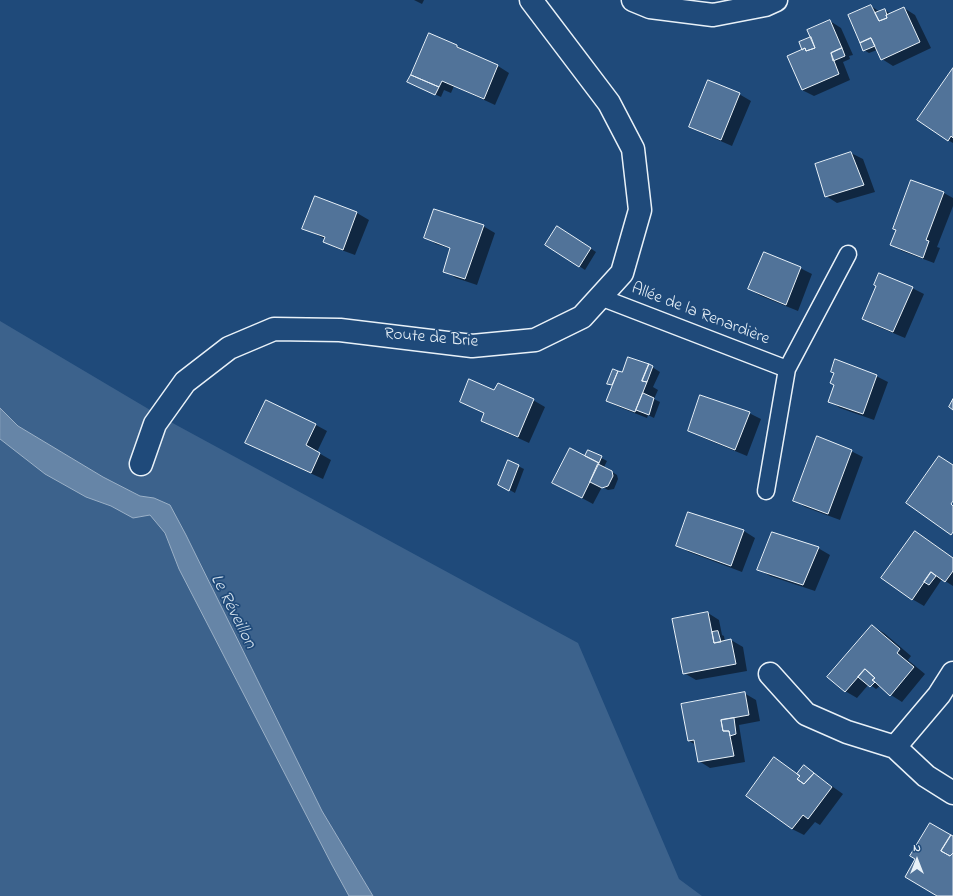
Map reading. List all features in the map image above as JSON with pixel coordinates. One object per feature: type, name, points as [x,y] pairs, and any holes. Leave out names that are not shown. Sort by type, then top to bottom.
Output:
[{"type":"street","name":"Route de Brie","points":[[141,464],[155,424],[185,382],[229,348],[274,329],[340,330],[472,346],[535,340],[582,317],[622,273],[640,210],[633,149],[609,103],[531,0]]},
{"type":"street","points":[[633,0],[650,7],[714,15],[765,5],[776,0]]},
{"type":"street","points":[[895,747],[939,695],[953,672]]},
{"type":"street","points":[[770,674],[806,714],[847,732],[895,747],[926,776],[953,793]]},
{"type":"lane","points":[[766,491],[787,369],[848,254]]},
{"type":"lane","name":"Allée de la Renardière","points":[[600,297],[787,369]]},
{"type":"shaded area","points":[[0,321],[167,420],[578,643],[679,879],[702,896],[0,896]]},
{"type":"shaded area","points":[[0,408],[18,426],[103,477],[140,496],[154,498],[170,505],[322,811],[373,896],[349,896],[179,569],[165,533],[150,515],[133,518],[111,506],[86,497],[45,474],[0,439]]},
{"type":"building","points":[[871,5],[879,21],[887,18],[886,15],[904,7],[920,42],[881,60],[871,38],[860,43],[848,15]]},
{"type":"building","points":[[885,9],[887,18],[879,21],[875,13]]},
{"type":"building","points":[[830,20],[842,48],[831,53],[839,74],[802,90],[787,56],[805,48],[806,51],[815,48],[807,30]]},
{"type":"building","points":[[429,33],[498,65],[484,99],[442,81],[439,87],[411,75]]},
{"type":"building","points":[[811,37],[815,48],[806,51],[805,48],[802,50],[799,42]]},
{"type":"building","points":[[871,38],[875,46],[863,51],[860,43]]},
{"type":"building","points":[[842,48],[845,56],[833,61],[831,53]]},
{"type":"building","points":[[953,68],[953,138],[951,136],[948,141],[917,120]]},
{"type":"building","points":[[411,75],[439,87],[435,95],[407,82]]},
{"type":"building","points":[[708,80],[740,93],[721,140],[689,127]]},
{"type":"building","points":[[851,152],[864,185],[825,197],[815,164]]},
{"type":"building","points":[[911,180],[944,192],[926,240],[929,241],[923,258],[890,245],[896,230],[893,229]]},
{"type":"building","points":[[315,196],[357,212],[343,250],[323,242],[325,237],[302,229]]},
{"type":"building","points":[[434,209],[484,225],[465,279],[443,272],[450,248],[424,238]]},
{"type":"building","points":[[557,226],[591,248],[579,267],[545,245]]},
{"type":"building","points":[[764,252],[801,267],[786,305],[748,289]]},
{"type":"building","points":[[879,273],[913,287],[893,332],[862,319],[876,286],[874,285]]},
{"type":"building","points":[[628,357],[649,364],[642,381],[647,382],[635,412],[606,401],[618,371],[622,372]]},
{"type":"building","points":[[835,359],[877,375],[863,414],[828,402],[834,385],[830,383],[834,373],[831,372]]},
{"type":"building","points":[[649,364],[653,366],[647,382],[642,381]]},
{"type":"building","points":[[613,369],[618,371],[612,385],[607,384]]},
{"type":"building","points":[[469,379],[494,390],[498,383],[534,399],[518,437],[481,421],[484,413],[460,402]]},
{"type":"building","points":[[643,393],[654,398],[649,415],[636,410]]},
{"type":"building","points":[[700,395],[750,412],[735,450],[688,431]]},
{"type":"building","points":[[953,399],[953,410],[949,407]]},
{"type":"building","points":[[266,400],[316,424],[306,445],[320,453],[311,473],[245,443]]},
{"type":"building","points":[[817,436],[852,450],[828,514],[793,501]]},
{"type":"building","points":[[570,448],[599,463],[582,498],[552,483]]},
{"type":"building","points":[[588,450],[602,456],[599,463],[585,456]]},
{"type":"building","points":[[939,456],[953,465],[953,501],[951,504],[953,506],[953,532],[951,535],[906,503]]},
{"type":"building","points":[[508,460],[519,465],[509,491],[498,485]]},
{"type":"building","points":[[598,464],[612,471],[613,476],[608,486],[602,488],[590,482]]},
{"type":"building","points":[[688,512],[744,530],[731,566],[676,546]]},
{"type":"building","points":[[915,531],[953,558],[953,571],[945,582],[931,572],[912,600],[881,578]]},
{"type":"building","points":[[772,532],[819,547],[803,585],[757,570]]},
{"type":"building","points":[[931,572],[936,576],[929,585],[924,582]]},
{"type":"building","points":[[708,612],[714,643],[731,639],[736,664],[683,674],[672,619]]},
{"type":"building","points":[[872,625],[900,649],[897,653],[914,667],[890,696],[872,680],[875,678],[865,669],[845,692],[827,677]]},
{"type":"building","points":[[718,631],[721,642],[714,643],[712,632]]},
{"type":"building","points":[[865,669],[875,678],[872,680],[875,682],[870,687],[858,677]]},
{"type":"building","points":[[745,692],[749,715],[721,720],[723,731],[729,731],[734,756],[698,762],[694,740],[688,741],[681,704]]},
{"type":"building","points":[[734,718],[736,734],[730,736],[729,731],[723,731],[721,720]]},
{"type":"building","points":[[774,757],[800,776],[797,779],[804,784],[814,773],[832,787],[808,819],[803,815],[792,829],[746,796]]},
{"type":"building","points":[[804,765],[814,773],[804,784],[797,779],[800,776],[797,774]]},
{"type":"building","points":[[930,823],[951,835],[941,851],[950,856],[953,853],[953,896],[937,896],[905,877],[915,859],[910,856]]},
{"type":"building","points":[[951,835],[953,836],[953,853],[950,856],[941,851]]},
{"type":"water label","name":"Le Réveillon","points":[[232,612]]}]
